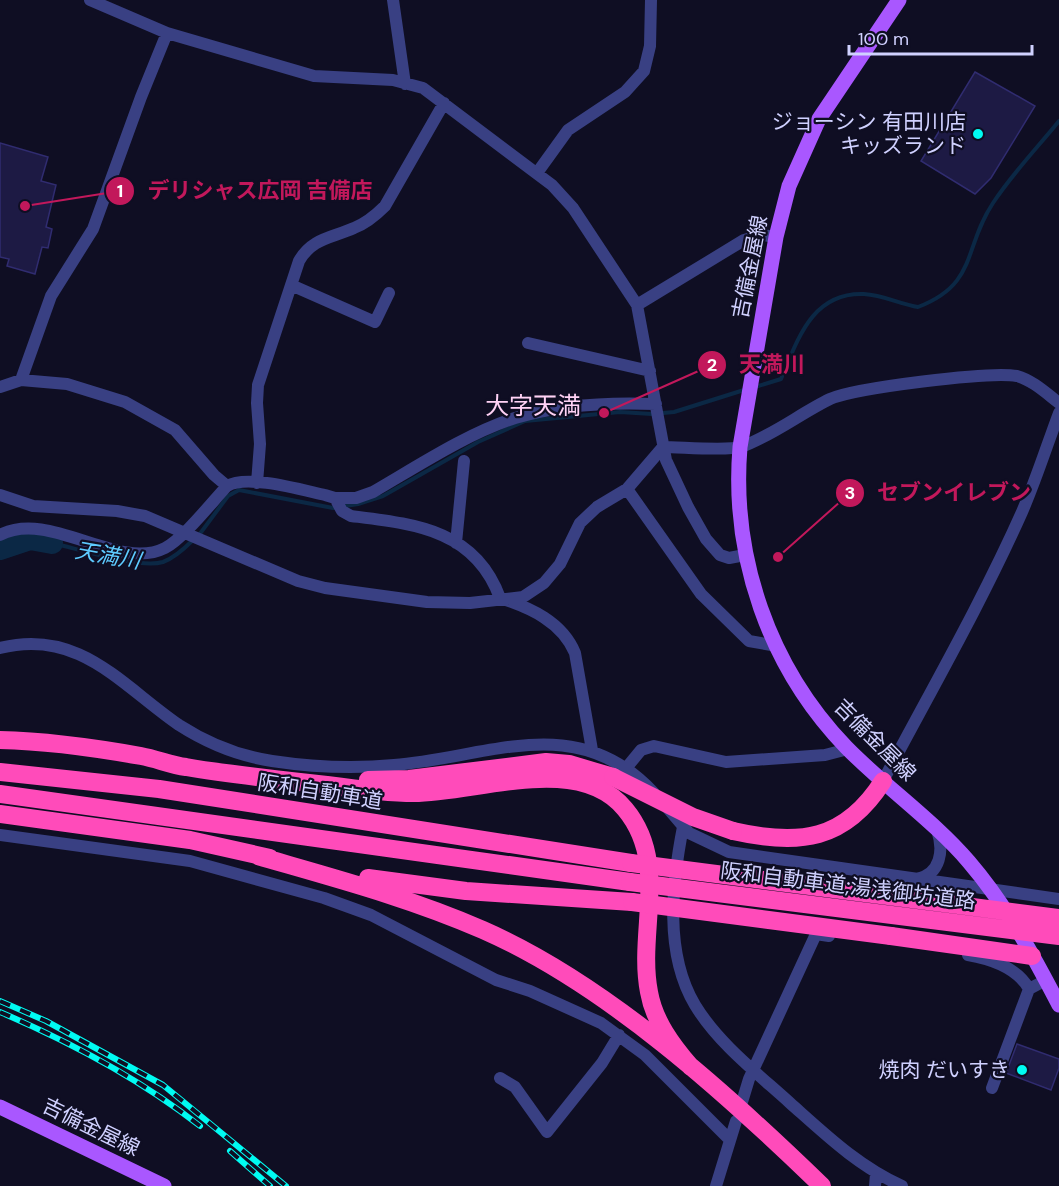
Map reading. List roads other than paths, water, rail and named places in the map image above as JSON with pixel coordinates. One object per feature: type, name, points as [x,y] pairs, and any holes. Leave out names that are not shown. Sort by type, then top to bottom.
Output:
[{"type":"highway","points":[[0,740],[139,756],[184,767],[387,792],[447,791],[516,781],[563,779],[600,790],[614,799],[633,822],[649,862],[646,969],[651,999],[665,1033],[691,1067]]},
{"type":"highway","points":[[276,779],[409,779],[546,762],[569,764],[620,772],[693,818],[734,831],[783,839],[821,834],[837,828],[856,816],[870,801],[883,781]]},
{"type":"highway","name":"阪和自動車道","points":[[0,772],[159,789],[631,863]]},
{"type":"highway","name":"阪和自動車道;湯浅御坊道路","points":[[0,794],[630,882],[1059,936]]},
{"type":"highway","points":[[0,814],[190,840],[356,876],[426,887],[632,902],[1032,956]]},
{"type":"highway","points":[[258,856],[391,895],[485,931],[541,961],[628,1017],[691,1067],[822,1186]]},
{"type":"highway","name":"阪和自動車道;湯浅御坊道路","points":[[631,863],[1059,918]]},
{"type":"main road","name":"吉備金屋線","points":[[899,0],[834,96],[807,142],[789,186],[776,237],[740,447],[738,505],[745,555],[754,589],[777,646],[809,701],[848,748],[937,830],[968,861],[992,890],[1059,1005]]},
{"type":"main road","name":"吉備金屋線","points":[[0,1107],[164,1186]]},
{"type":"street","points":[[90,0],[168,33],[314,76],[393,80],[423,88],[537,173],[568,202],[636,305],[663,447],[671,474],[706,539],[720,555],[729,558],[745,555]]},
{"type":"street","points":[[393,0],[405,84]]},
{"type":"street","points":[[537,173],[568,130],[614,101],[644,71],[650,46],[651,0]]},
{"type":"street","points":[[21,380],[51,296],[93,229],[141,97],[168,33]]},
{"type":"street","points":[[257,483],[260,444],[258,385],[299,261],[311,244],[354,229],[374,217],[385,206],[444,103]]},
{"type":"street","points":[[636,305],[744,240],[762,235],[776,237]]},
{"type":"street","points":[[291,285],[375,322],[389,293]]},
{"type":"street","points":[[528,343],[650,371]]},
{"type":"street","points":[[0,495],[33,506],[136,514],[298,581],[325,588],[427,602],[470,603],[523,597],[544,583],[560,564],[580,523],[597,507],[627,489],[663,447],[740,447],[832,398],[875,388],[1009,375],[1028,380],[1059,403]]},
{"type":"street","points":[[0,387],[21,380],[67,384],[95,391],[158,418],[175,430],[214,475],[227,486]]},
{"type":"street","points":[[0,535],[11,529],[28,527],[140,553],[163,549],[186,533],[227,486],[241,482],[257,483],[335,498],[356,498],[373,492],[475,436],[513,419],[611,403],[656,406]]},
{"type":"street","points":[[883,781],[990,580],[1023,509],[1059,413]]},
{"type":"street","points":[[456,543],[464,461]]},
{"type":"street","points":[[627,489],[701,594],[749,641],[777,646]]},
{"type":"street","points":[[335,498],[342,511],[351,516],[422,527],[456,543],[484,564],[500,598],[541,615],[571,644],[575,654],[592,750]]},
{"type":"street","points":[[0,648],[35,644],[76,652],[105,667],[195,734],[239,753],[307,765],[380,766],[535,744],[561,744],[592,750],[665,804],[683,827],[704,842],[729,852],[1059,899]]},
{"type":"street","points":[[620,772],[641,750],[654,746],[726,762],[825,755],[848,748]]},
{"type":"street","points":[[683,827],[676,860],[673,900],[684,978],[695,1004],[706,1021],[753,1069],[875,1180],[902,1186]]},
{"type":"street","points":[[913,880],[930,874],[938,863],[941,841],[937,830]]},
{"type":"street","points":[[0,835],[163,855],[324,898],[371,915],[496,980],[578,1012],[619,1035],[645,1054],[730,1140]]},
{"type":"street","points":[[742,1102],[753,1069],[816,934],[980,957],[1017,974],[1029,989]]},
{"type":"street","points":[[992,1088],[1029,989],[1046,980]]},
{"type":"street","points":[[500,1078],[519,1093],[547,1132],[602,1063],[619,1035]]},
{"type":"street","points":[[716,1186],[736,1121]]},
{"type":"waterway","name":"天満川","points":[[755,387],[781,379],[809,321],[819,309],[831,301],[846,295],[864,294],[918,307],[937,298],[951,287],[967,263],[984,219],[1000,192],[1059,121]]},
{"type":"waterway","name":"天満川","points":[[199,535],[228,496],[239,490],[333,508],[358,504],[383,496],[478,442],[525,421],[620,412],[652,414],[674,412],[744,390]]},
{"type":"waterway","name":"天満川","points":[[0,549],[30,539],[52,543]]},
{"type":"waterway","name":"天満川","points":[[52,543],[124,561],[152,563],[163,562],[171,558],[193,540]]},
{"type":"railway","points":[[0,1001],[46,1021],[163,1085],[286,1186]]},
{"type":"railway","points":[[0,1012],[52,1036],[129,1077],[200,1126]]},
{"type":"railway","points":[[230,1151],[270,1186]]},
{"type":"place","name":"ジョーシン 有田川店 キッズランド","points":[[978,134]]},
{"type":"place","name":"デリシャス広岡 吉備店","points":[[25,206]]},
{"type":"place","name":"天満川","points":[[604,413]]},
{"type":"place","name":"セブンイレブン","points":[[778,557]]},
{"type":"place","name":"焼肉 だいすき","points":[[1022,1070]]},
{"type":"district","name":"大字天満","points":[[533,406]]}]
